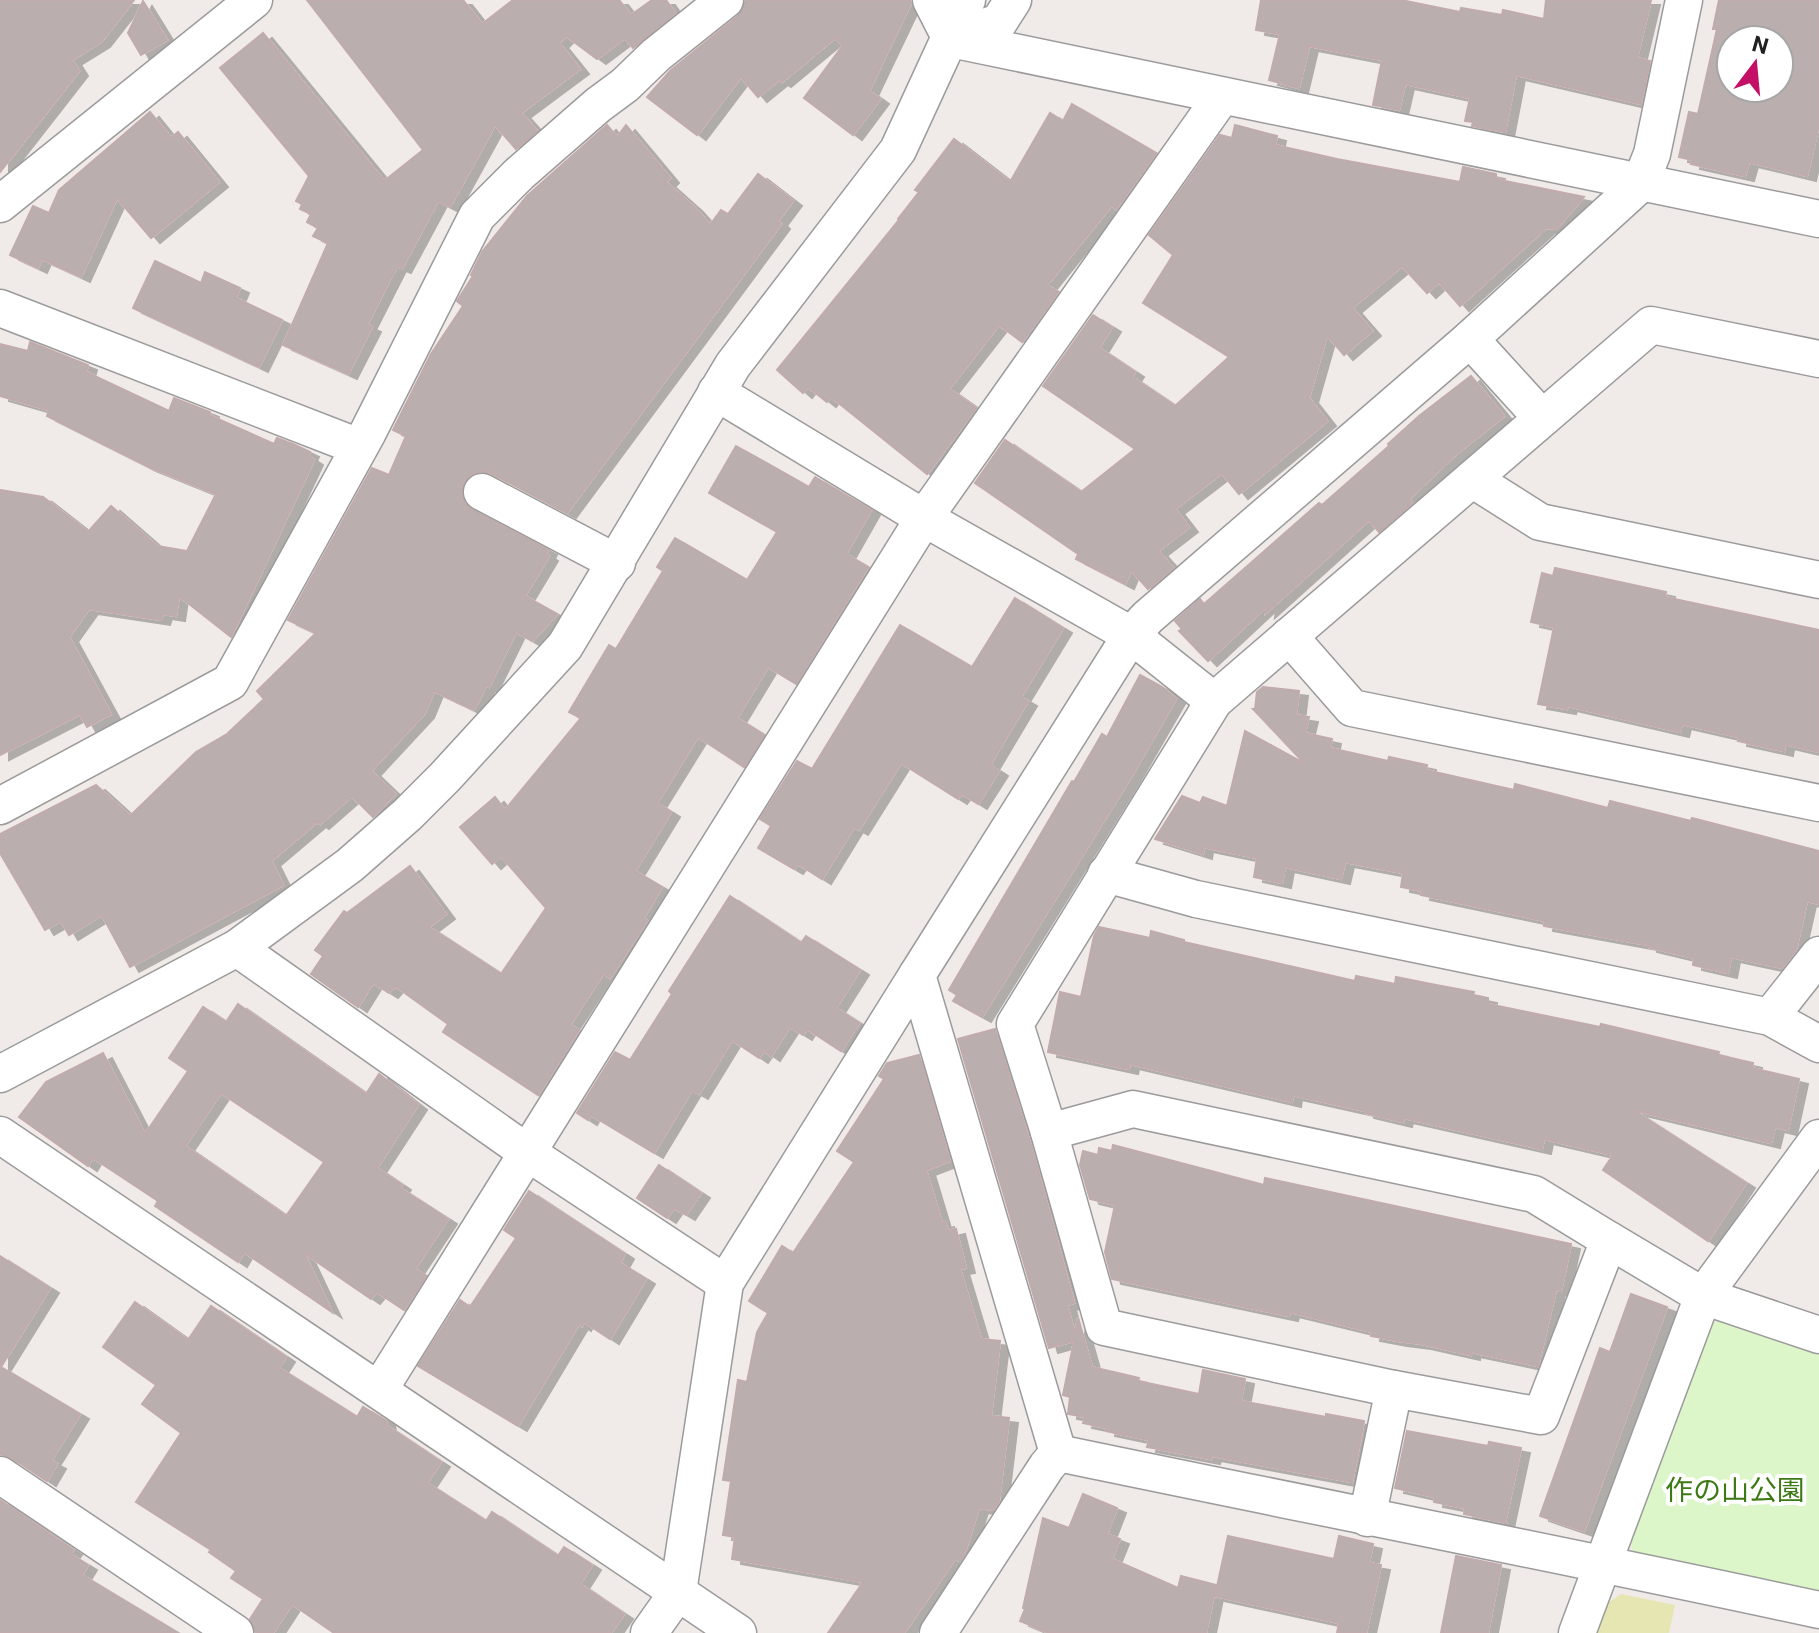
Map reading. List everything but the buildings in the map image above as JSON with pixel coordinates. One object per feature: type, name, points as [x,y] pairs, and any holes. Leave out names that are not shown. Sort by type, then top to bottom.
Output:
[{"type":"street","points":[[0,204],[254,0]]},
{"type":"street","points":[[0,806],[230,682],[359,447],[477,216],[519,174],[598,105],[725,0]]},
{"type":"street","points":[[931,0],[951,39]]},
{"type":"street","points":[[0,1074],[237,948],[350,865],[445,777],[565,646],[733,365],[898,150],[967,0]]},
{"type":"street","points":[[951,39],[999,22],[1013,0]]},
{"type":"street","points":[[649,1633],[678,1592],[725,1283],[1131,635],[1470,339],[1640,184],[1652,154],[1684,0]]},
{"type":"street","points":[[951,39],[1819,219]]},
{"type":"street","points":[[379,1390],[924,518],[1222,96]]},
{"type":"street","points":[[0,308],[359,447]]},
{"type":"street","points":[[1609,1240],[1541,1416],[1394,1389],[1104,1327],[1015,1024],[1214,701],[1651,325],[1819,359]]},
{"type":"street","points":[[1470,339],[1542,418]]},
{"type":"street","points":[[716,392],[924,518],[1131,635],[1214,701]]},
{"type":"street","points":[[1472,479],[1540,522],[1819,580]]},
{"type":"street","points":[[482,492],[617,563]]},
{"type":"street","points":[[1289,636],[1352,708],[1819,803]]},
{"type":"street","points":[[1106,874],[1196,899],[1770,1017],[1819,1044]]},
{"type":"street","points":[[237,948],[528,1153],[725,1283]]},
{"type":"street","points":[[1770,1017],[1819,955]]},
{"type":"street","points":[[917,975],[1058,1453]]},
{"type":"street","points":[[1049,1132],[1133,1109],[1534,1194],[1703,1296],[1819,1335]]},
{"type":"street","points":[[0,1135],[738,1633]]},
{"type":"street","points":[[1577,1633],[1703,1296],[1819,1138]]},
{"type":"street","points":[[1367,1518],[1394,1389]]},
{"type":"street","points":[[1058,1453],[1367,1518],[1604,1563],[1819,1610]]},
{"type":"street","points":[[938,1633],[1058,1453]]},
{"type":"street","points":[[0,1475],[235,1633]]},
{"type":"green space","name":"作の山公園","points":[[1723,1318],[1819,1350],[1819,1595],[1636,1556],[1628,1540],[1706,1327]]},
{"type":"green space","points":[[1621,1594],[1675,1605],[1669,1633],[1594,1633],[1608,1603]]}]
